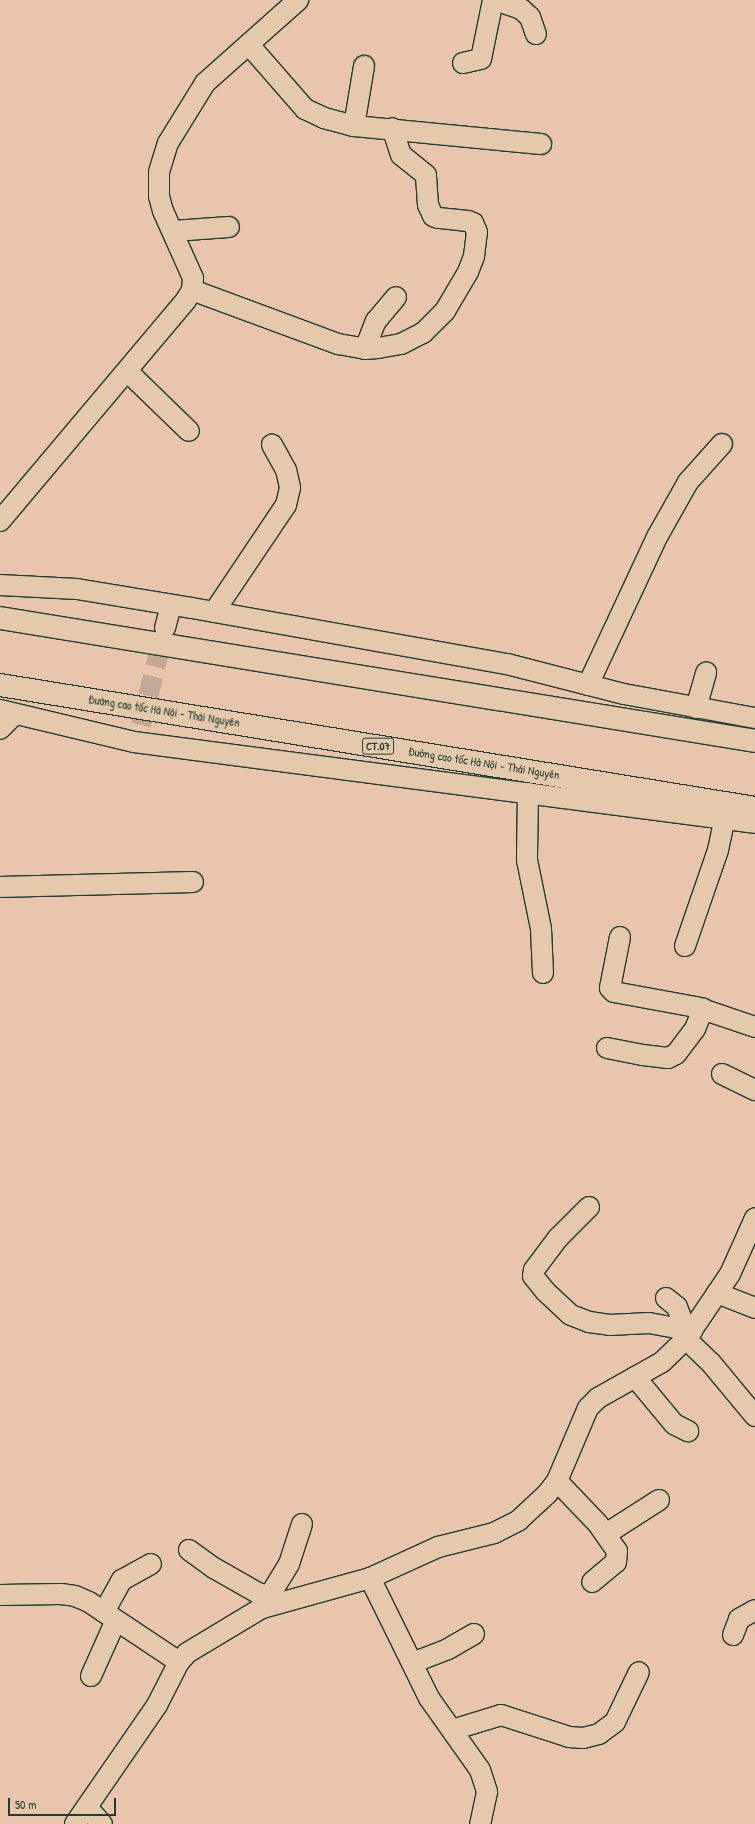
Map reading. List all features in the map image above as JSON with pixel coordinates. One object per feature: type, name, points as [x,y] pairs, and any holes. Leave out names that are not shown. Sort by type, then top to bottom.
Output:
[{"type":"highway","points":[[0,618],[755,741]]},
{"type":"highway","name":"Đường cao tốc Hà Nội - Thái Nguyên","points":[[0,685],[192,715],[755,808]]},
{"type":"street","points":[[0,521],[127,371],[192,290],[193,278],[172,231],[160,196],[159,172],[168,143],[205,83],[250,46],[298,0]]},
{"type":"street","points":[[463,63],[478,61],[482,55],[494,0],[521,9],[530,17],[536,34]]},
{"type":"street","points":[[250,46],[305,109],[324,118],[354,126],[392,128],[541,144]]},
{"type":"street","points":[[354,126],[364,66]]},
{"type":"street","points":[[192,290],[338,344],[365,349],[401,344],[423,333],[446,311],[468,272],[476,245],[477,232],[473,223],[433,216],[428,205],[426,175],[401,155],[392,128]]},
{"type":"street","points":[[172,231],[230,227]]},
{"type":"street","points":[[365,349],[376,321],[396,297]]},
{"type":"street","points":[[127,371],[189,431]]},
{"type":"street","points":[[588,685],[657,537],[688,482],[722,444]]},
{"type":"street","points":[[214,612],[286,505],[290,487],[286,470],[272,445]]},
{"type":"street","points":[[0,585],[77,589],[214,612],[507,664],[588,685],[696,708],[755,718]]},
{"type":"street","points":[[165,628],[171,605]]},
{"type":"street","points":[[696,708],[706,672]]},
{"type":"street","points":[[0,730],[7,712],[138,734],[528,793],[755,823]]},
{"type":"street","points":[[528,793],[527,860],[541,929],[543,973]]},
{"type":"street","points":[[685,946],[718,850],[725,818]]},
{"type":"street","points":[[0,887],[193,882]]},
{"type":"street","points":[[620,937],[610,988],[614,992],[704,1009],[755,1027]]},
{"type":"street","points":[[607,1048],[643,1056],[668,1058],[676,1054],[694,1028],[704,1009]]},
{"type":"street","points":[[722,1074],[755,1090]]},
{"type":"street","points":[[589,1207],[558,1238],[534,1270],[539,1283],[571,1315],[589,1322],[610,1325],[649,1323],[688,1333]]},
{"type":"street","points":[[75,1824],[88,1808],[157,1705],[179,1662],[187,1653],[265,1602],[370,1578],[438,1547],[507,1528],[519,1520],[547,1494],[557,1481],[588,1408],[598,1398],[662,1362],[688,1333],[726,1297],[730,1274],[755,1218]]},
{"type":"street","points":[[726,1297],[755,1308]]},
{"type":"street","points":[[666,1298],[677,1307],[688,1333],[755,1416]]},
{"type":"street","points":[[635,1377],[674,1424],[688,1432]]},
{"type":"street","points":[[557,1481],[606,1534],[617,1551],[618,1558],[592,1582]]},
{"type":"street","points":[[606,1534],[659,1500]]},
{"type":"street","points":[[265,1602],[289,1564],[302,1524]]},
{"type":"street","points":[[189,1550],[258,1593],[265,1602]]},
{"type":"street","points":[[91,1676],[122,1580],[150,1564]]},
{"type":"street","points":[[370,1578],[428,1698],[480,1770],[487,1792],[480,1824]]},
{"type":"street","points":[[0,1595],[61,1594],[89,1602],[179,1662]]},
{"type":"street","points":[[733,1635],[739,1619],[755,1610]]},
{"type":"street","points":[[412,1663],[448,1649],[474,1634]]},
{"type":"street","points":[[452,1730],[501,1714],[569,1736],[583,1738],[599,1734],[615,1722],[639,1672]]},
{"type":"street","points":[[88,1808],[102,1824]]},
{"type":"tunnel","points":[[141,725],[165,628]]}]
